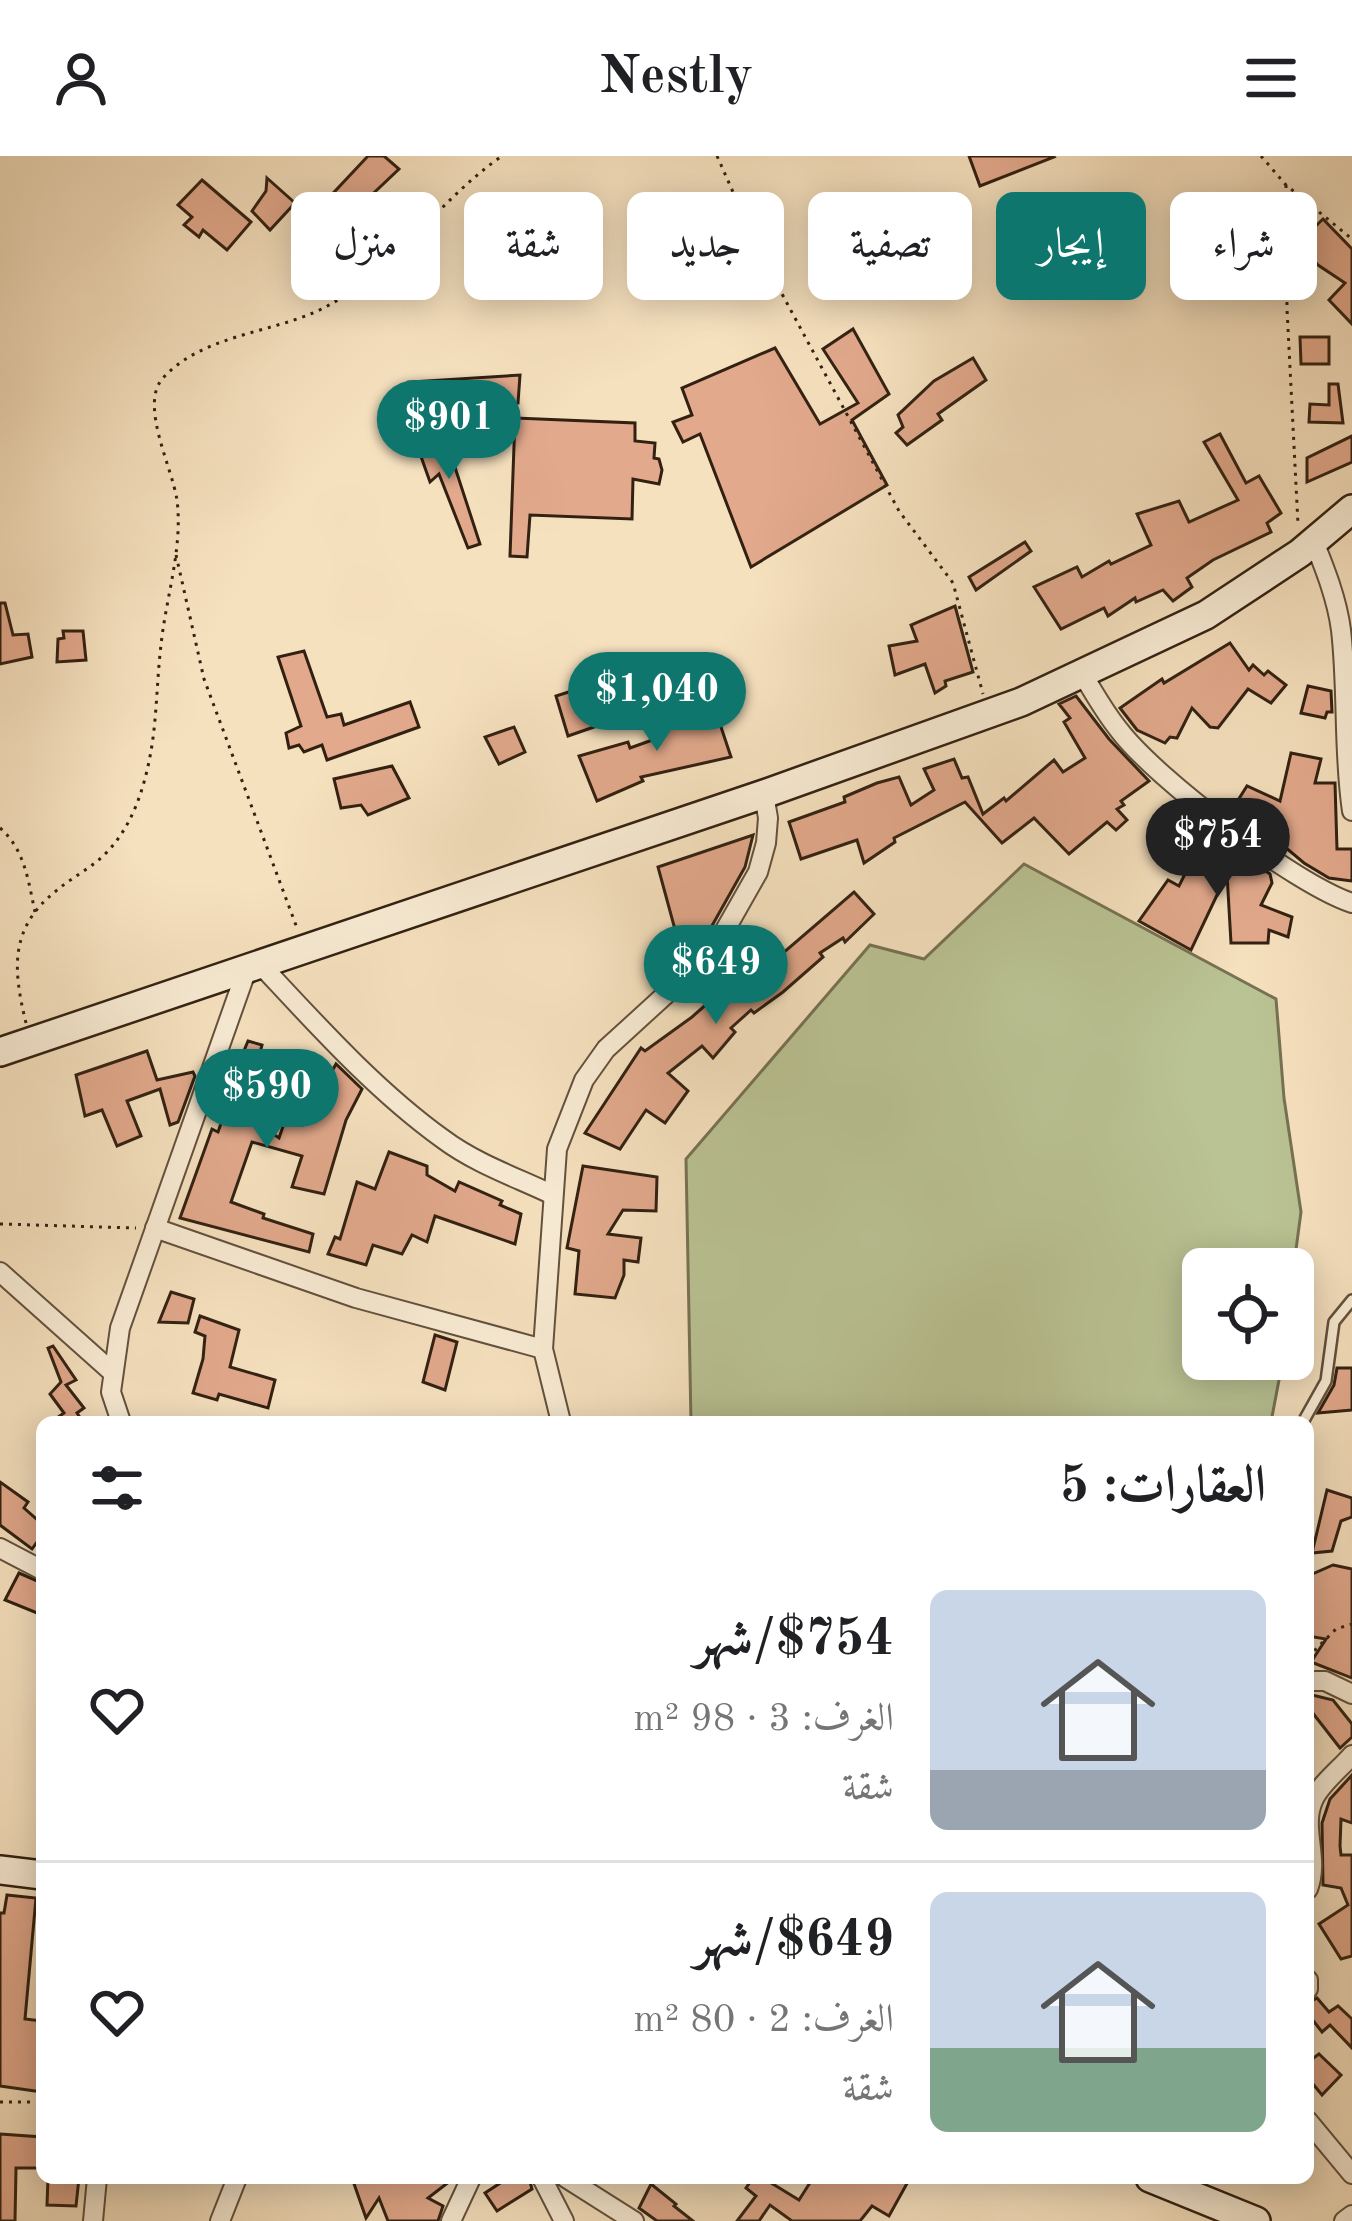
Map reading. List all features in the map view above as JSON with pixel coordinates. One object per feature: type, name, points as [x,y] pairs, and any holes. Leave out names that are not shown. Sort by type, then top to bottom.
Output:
[{"type":"street","points":[[0,1052],[764,794],[1083,675],[1205,615],[1307,546],[1352,509]]},
{"type":"street","points":[[1307,546],[1329,580],[1340,628],[1352,811]]},
{"type":"street","points":[[1083,675],[1120,733],[1186,794],[1317,889],[1352,903]]},
{"type":"street","points":[[560,1416],[543,1349],[557,1149],[584,1080],[606,1048],[720,939],[758,872],[768,818],[764,794]]},
{"type":"street","points":[[254,967],[440,1138],[551,1194]]},
{"type":"street","points":[[119,1416],[111,1392],[111,1371],[120,1328],[254,967]]},
{"type":"street","points":[[155,1228],[356,1298],[543,1349]]},
{"type":"street","points":[[0,1272],[111,1371]]},
{"type":"street","points":[[0,1548],[36,1567]]},
{"type":"street","points":[[1314,1681],[1352,1694]]},
{"type":"street","points":[[1314,1798],[1352,1756]]},
{"type":"street","points":[[0,1870],[36,1874]]},
{"type":"street","points":[[1314,2128],[1352,2174]]},
{"type":"street","points":[[94,2221],[97,2184]]},
{"type":"street","points":[[220,2221],[235,2184]]},
{"type":"street","points":[[451,2221],[468,2184]]},
{"type":"street","points":[[545,2184],[564,2221]]},
{"type":"street","points":[[575,2184],[634,2221]]},
{"type":"street","points":[[1165,2184],[1256,2221]]},
{"type":"street","points":[[1344,2221],[1352,2215]]},
{"type":"lane","points":[[1307,1416],[1327,1381],[1334,1322],[1352,1300]]},
{"type":"path","points":[[30,1042],[15,967],[18,948],[34,912],[106,853],[128,826],[152,746],[178,506],[153,397],[164,377],[232,339],[334,303],[369,280],[443,206],[502,156]]},
{"type":"path","points":[[717,156],[760,255],[899,511],[952,583],[988,713]]},
{"type":"path","points":[[1261,156],[1286,184],[1352,239]]},
{"type":"path","points":[[1286,184],[1287,309],[1307,546]]},
{"type":"path","points":[[176,554],[205,679],[304,949]]},
{"type":"path","points":[[0,828],[12,838],[22,858],[34,912]]},
{"type":"path","points":[[0,1224],[155,1228]]},
{"type":"path","points":[[1314,1651],[1336,1629],[1352,1624]]},
{"type":"path","points":[[0,2102],[36,2102]]},
{"type":"green space","points":[[1024,864],[1276,999],[1301,1212],[1296,1248],[1182,1248],[1182,1380],[1279,1380],[1272,1416],[691,1416],[686,1159],[870,945],[924,959]]},
{"type":"building","points":[[368,156],[384,156],[399,169],[375,192],[334,192]]},
{"type":"building","points":[[969,156],[1053,156],[1054,157],[980,186]]},
{"type":"building","points":[[267,178],[291,199],[291,207],[270,230],[252,211],[266,191]]},
{"type":"building","points":[[202,180],[251,222],[227,250],[203,230],[199,237],[184,225],[192,217],[178,205]]},
{"type":"building","points":[[1323,219],[1352,249],[1352,324],[1329,300],[1345,283],[1317,264],[1317,225]]},
{"type":"building","points":[[853,329],[889,394],[852,420],[887,485],[751,567],[700,434],[683,442],[673,422],[692,415],[682,388],[775,348],[820,424],[858,403],[823,349]]},
{"type":"building","points":[[1300,337],[1329,337],[1329,364],[1301,364]]},
{"type":"building","points":[[973,358],[986,380],[938,414],[942,420],[907,445],[896,433],[903,427],[898,415],[934,381]]},
{"type":"building","points":[[520,375],[518,403],[420,408],[409,382]]},
{"type":"building","points":[[1329,384],[1338,384],[1343,423],[1309,422],[1310,404],[1329,405]]},
{"type":"building","points":[[515,418],[635,423],[635,441],[655,443],[654,458],[659,459],[662,470],[659,484],[633,479],[632,519],[530,515],[527,557],[510,556]]},
{"type":"building","points":[[456,434],[457,445],[449,449],[480,544],[468,548],[439,474],[430,482],[418,448]]},
{"type":"building","points":[[1220,434],[1246,483],[1259,476],[1281,513],[1267,523],[1271,532],[1187,578],[1192,587],[1173,601],[1163,590],[1136,602],[1135,598],[1108,616],[1104,608],[1061,629],[1034,587],[1077,567],[1082,577],[1151,545],[1137,514],[1179,501],[1189,522],[1238,500],[1204,442]]},
{"type":"building","points":[[1352,436],[1352,462],[1307,482],[1307,458]]},
{"type":"building","points":[[1025,542],[1031,551],[976,590],[969,577]]},
{"type":"building","points":[[0,603],[5,603],[13,635],[28,634],[32,657],[0,664]]},
{"type":"building","points":[[955,606],[973,672],[945,681],[946,686],[935,693],[925,664],[895,675],[889,646],[917,641],[911,625]]},
{"type":"building","points":[[63,631],[83,631],[86,660],[57,662]]},
{"type":"building","points":[[1230,643],[1249,670],[1253,665],[1264,675],[1268,671],[1286,685],[1271,703],[1248,689],[1218,728],[1210,727],[1192,708],[1177,738],[1170,737],[1165,743],[1137,730],[1120,708],[1162,679],[1164,683]]},
{"type":"building","points":[[304,651],[327,717],[341,714],[344,725],[410,702],[419,727],[327,760],[322,745],[304,752],[299,745],[289,748],[286,733],[301,726],[278,657]]},
{"type":"building","points":[[603,681],[620,718],[568,736],[556,696]]},
{"type":"building","points":[[1308,686],[1331,691],[1332,712],[1325,718],[1301,713]]},
{"type":"building","points":[[1076,696],[1149,781],[1121,801],[1124,805],[1117,809],[1127,820],[1116,830],[1107,822],[1069,854],[1034,818],[1002,843],[965,802],[894,838],[895,842],[864,863],[857,840],[801,859],[789,822],[845,802],[844,797],[877,783],[899,777],[911,805],[934,790],[924,769],[954,759],[962,778],[968,777],[983,814],[1054,760],[1063,772],[1085,758],[1064,722],[1070,718],[1059,704]]},
{"type":"building","points":[[715,709],[731,757],[641,777],[643,781],[597,801],[579,756],[628,742],[630,748],[658,738],[654,726]]},
{"type":"building","points":[[514,727],[525,752],[499,764],[485,737]]},
{"type":"building","points":[[1291,753],[1321,759],[1315,783],[1335,783],[1337,849],[1352,849],[1352,881],[1329,878],[1304,863],[1235,805],[1247,786],[1280,801]]},
{"type":"building","points":[[392,766],[409,798],[368,815],[361,805],[341,808],[334,779]]},
{"type":"building","points":[[753,835],[745,867],[709,931],[683,959],[658,867]]},
{"type":"building","points":[[1216,836],[1270,874],[1272,883],[1261,905],[1292,917],[1288,937],[1269,930],[1268,943],[1231,943],[1227,874],[1191,950],[1139,921],[1168,880],[1179,886],[1187,870],[1194,873]]},
{"type":"building","points":[[854,892],[874,914],[845,942],[843,938],[820,953],[823,957],[783,992],[754,1013],[751,1010],[731,1028],[735,1032],[713,1058],[702,1046],[668,1073],[688,1091],[665,1123],[646,1110],[620,1149],[585,1133],[641,1048],[645,1051],[692,1017],[733,981],[782,954]]},
{"type":"building","points":[[248,1041],[262,1045],[253,1079],[283,1053],[254,1121],[279,1138],[286,1118],[302,1125],[336,1064],[362,1089],[346,1120],[324,1194],[292,1187],[302,1156],[252,1142],[231,1202],[313,1234],[309,1252],[180,1218],[212,1129],[218,1132],[232,1093],[227,1092]]},
{"type":"building","points":[[147,1051],[157,1080],[193,1072],[195,1076],[178,1122],[170,1125],[160,1089],[127,1101],[141,1136],[117,1146],[102,1110],[85,1116],[76,1075]]},
{"type":"building","points":[[389,1152],[427,1166],[427,1175],[455,1191],[459,1182],[521,1214],[515,1244],[435,1216],[427,1242],[412,1235],[402,1254],[373,1245],[366,1265],[328,1254],[335,1237],[340,1239],[357,1182],[375,1189]]},
{"type":"building","points":[[583,1166],[657,1177],[656,1211],[623,1210],[608,1234],[641,1238],[638,1262],[624,1260],[615,1298],[575,1294],[579,1251],[567,1248]]},
{"type":"building","points":[[171,1292],[194,1299],[188,1323],[159,1322]]},
{"type":"building","points":[[200,1316],[239,1330],[230,1367],[275,1380],[268,1408],[219,1394],[217,1400],[193,1393],[203,1359],[205,1336],[195,1332]]},
{"type":"building","points":[[435,1335],[457,1342],[445,1390],[423,1382]]},
{"type":"building","points":[[53,1346],[76,1380],[66,1385],[84,1408],[79,1416],[60,1416],[64,1413],[50,1394],[61,1382],[48,1348]]},
{"type":"building","points":[[1337,1368],[1352,1368],[1352,1410],[1318,1413],[1334,1385]]},
{"type":"building","points":[[0,1482],[28,1502],[24,1508],[36,1519],[36,1543],[32,1549],[0,1525]]},
{"type":"building","points":[[1327,1490],[1352,1498],[1352,1517],[1341,1521],[1332,1551],[1314,1553]]},
{"type":"building","points":[[1333,1565],[1352,1569],[1352,1678],[1314,1663],[1326,1639],[1314,1637],[1314,1573]]},
{"type":"building","points":[[19,1573],[36,1580],[36,1613],[5,1600]]},
{"type":"building","points":[[1314,1695],[1333,1700],[1352,1724],[1352,1737],[1340,1748],[1314,1715]]},
{"type":"building","points":[[1352,1775],[1352,1823],[1341,1819],[1340,1846],[1341,1855],[1352,1855],[1352,1956],[1341,1959],[1319,1924],[1348,1905],[1341,1888],[1323,1885],[1322,1823],[1330,1799]]},
{"type":"building","points":[[7,1895],[36,1898],[25,2019],[36,2020],[36,2091],[0,2086],[0,1913],[4,1913]]},
{"type":"building","points":[[1314,2000],[1329,2012],[1338,2006],[1352,2019],[1352,2048],[1330,2025],[1322,2032],[1314,2022]]},
{"type":"building","points":[[1319,2054],[1341,2075],[1322,2095],[1314,2085],[1314,2058]]},
{"type":"building","points":[[0,2134],[36,2137],[36,2168],[16,2168],[15,2221],[0,2221]]},
{"type":"building","points":[[48,2184],[78,2184],[76,2206],[47,2205]]},
{"type":"building","points":[[354,2184],[446,2184],[428,2198],[443,2206],[438,2221],[388,2221],[379,2198],[366,2218]]},
{"type":"building","points":[[499,2184],[531,2184],[532,2189],[497,2211],[485,2193]]},
{"type":"building","points":[[651,2184],[693,2221],[657,2221],[639,2208]]},
{"type":"building","points":[[773,2184],[799,2200],[809,2184],[907,2184],[889,2216],[872,2206],[860,2221],[792,2221],[770,2205],[759,2221],[737,2221],[756,2196],[746,2188]]}]
